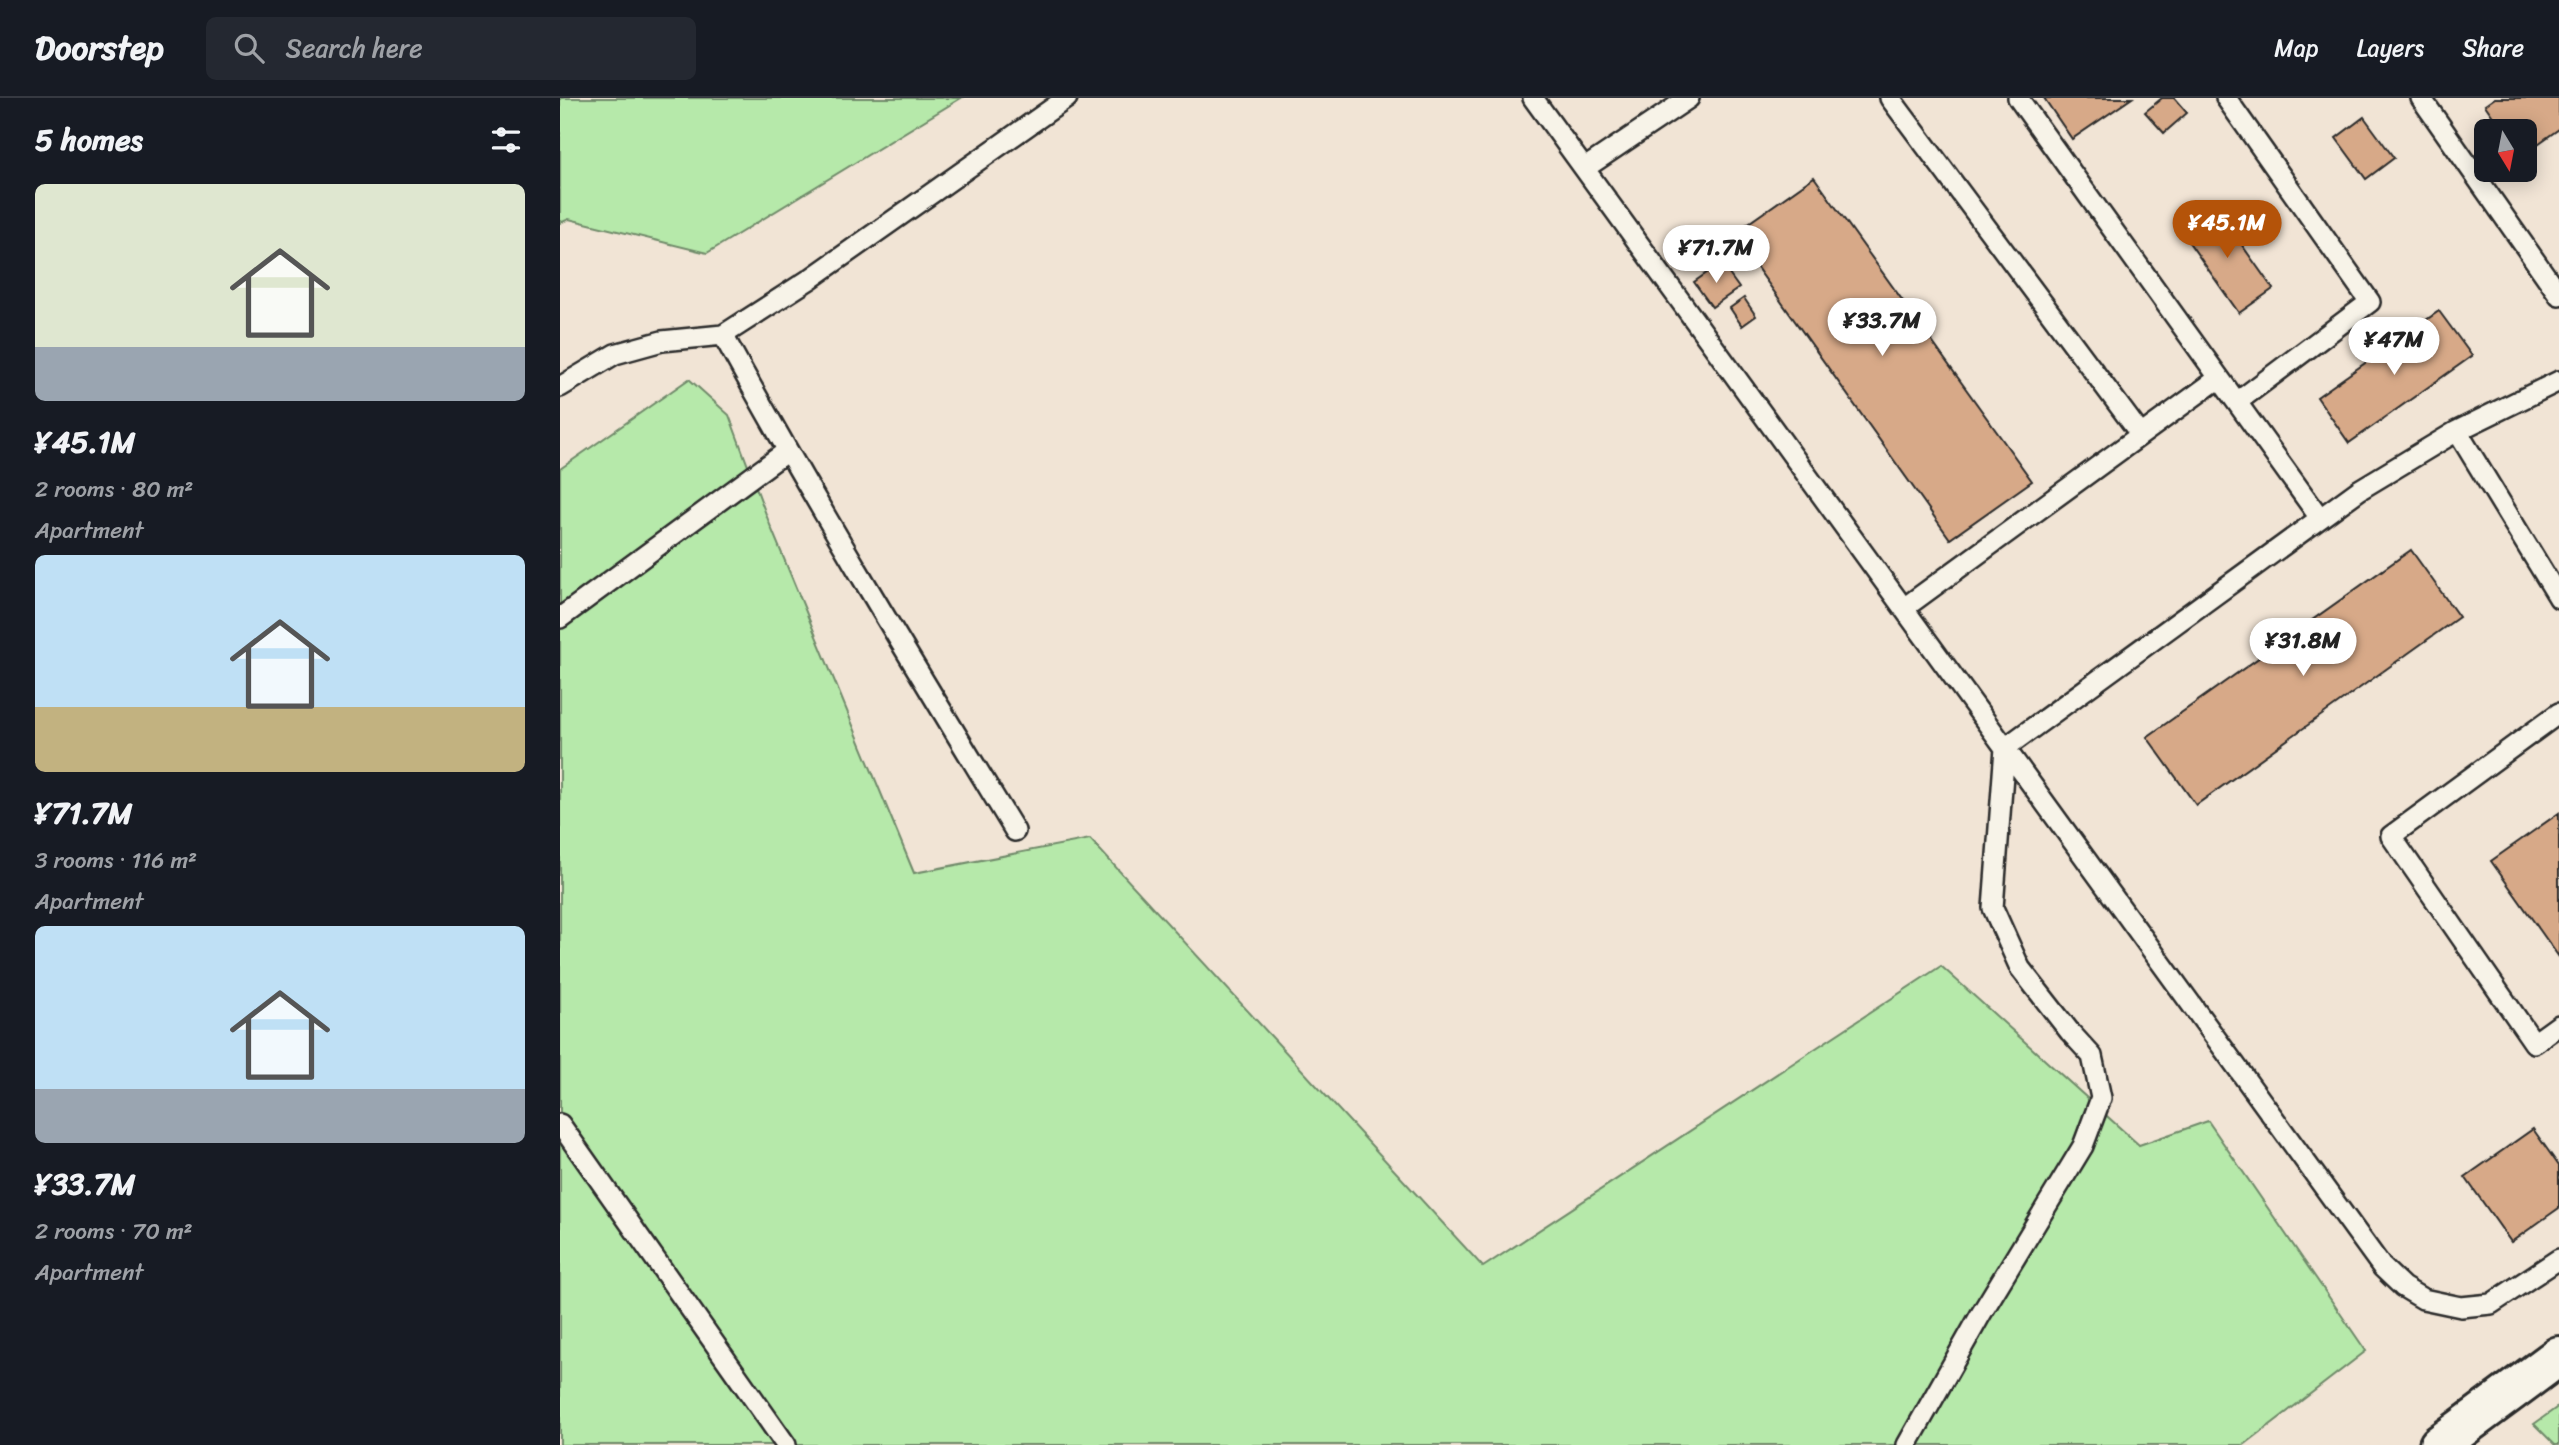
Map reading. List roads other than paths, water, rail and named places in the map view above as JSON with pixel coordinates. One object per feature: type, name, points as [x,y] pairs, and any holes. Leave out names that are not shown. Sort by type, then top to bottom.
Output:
[{"type":"main road","points":[[2439,1445],[2559,1356]]},
{"type":"lane","points":[[560,387],[615,354],[662,341],[723,335],[810,279],[1067,98]]},
{"type":"lane","points":[[1534,98],[2382,1267],[2403,1287],[2423,1299],[2461,1307],[2491,1304],[2559,1259]]},
{"type":"lane","points":[[1585,168],[1689,98]]},
{"type":"lane","points":[[1890,98],[2141,435]]},
{"type":"lane","points":[[2018,98],[2320,518]]},
{"type":"lane","points":[[2226,98],[2370,302],[2237,402]]},
{"type":"lane","points":[[2427,100],[2559,295]]},
{"type":"lane","points":[[723,335],[786,451],[1015,831]]},
{"type":"lane","points":[[1904,608],[2219,378]]},
{"type":"lane","points":[[1906,1445],[1981,1314],[2083,1146],[2101,1098],[2092,1056],[2020,968],[1993,908],[2005,748],[2358,490],[2457,431],[2559,381]]},
{"type":"lane","points":[[2457,431],[2559,598]]},
{"type":"lane","points":[[560,618],[786,451]]},
{"type":"lane","points":[[2559,713],[2391,836],[2534,1042],[2559,1025]]},
{"type":"lane","points":[[560,1124],[786,1445]]}]
